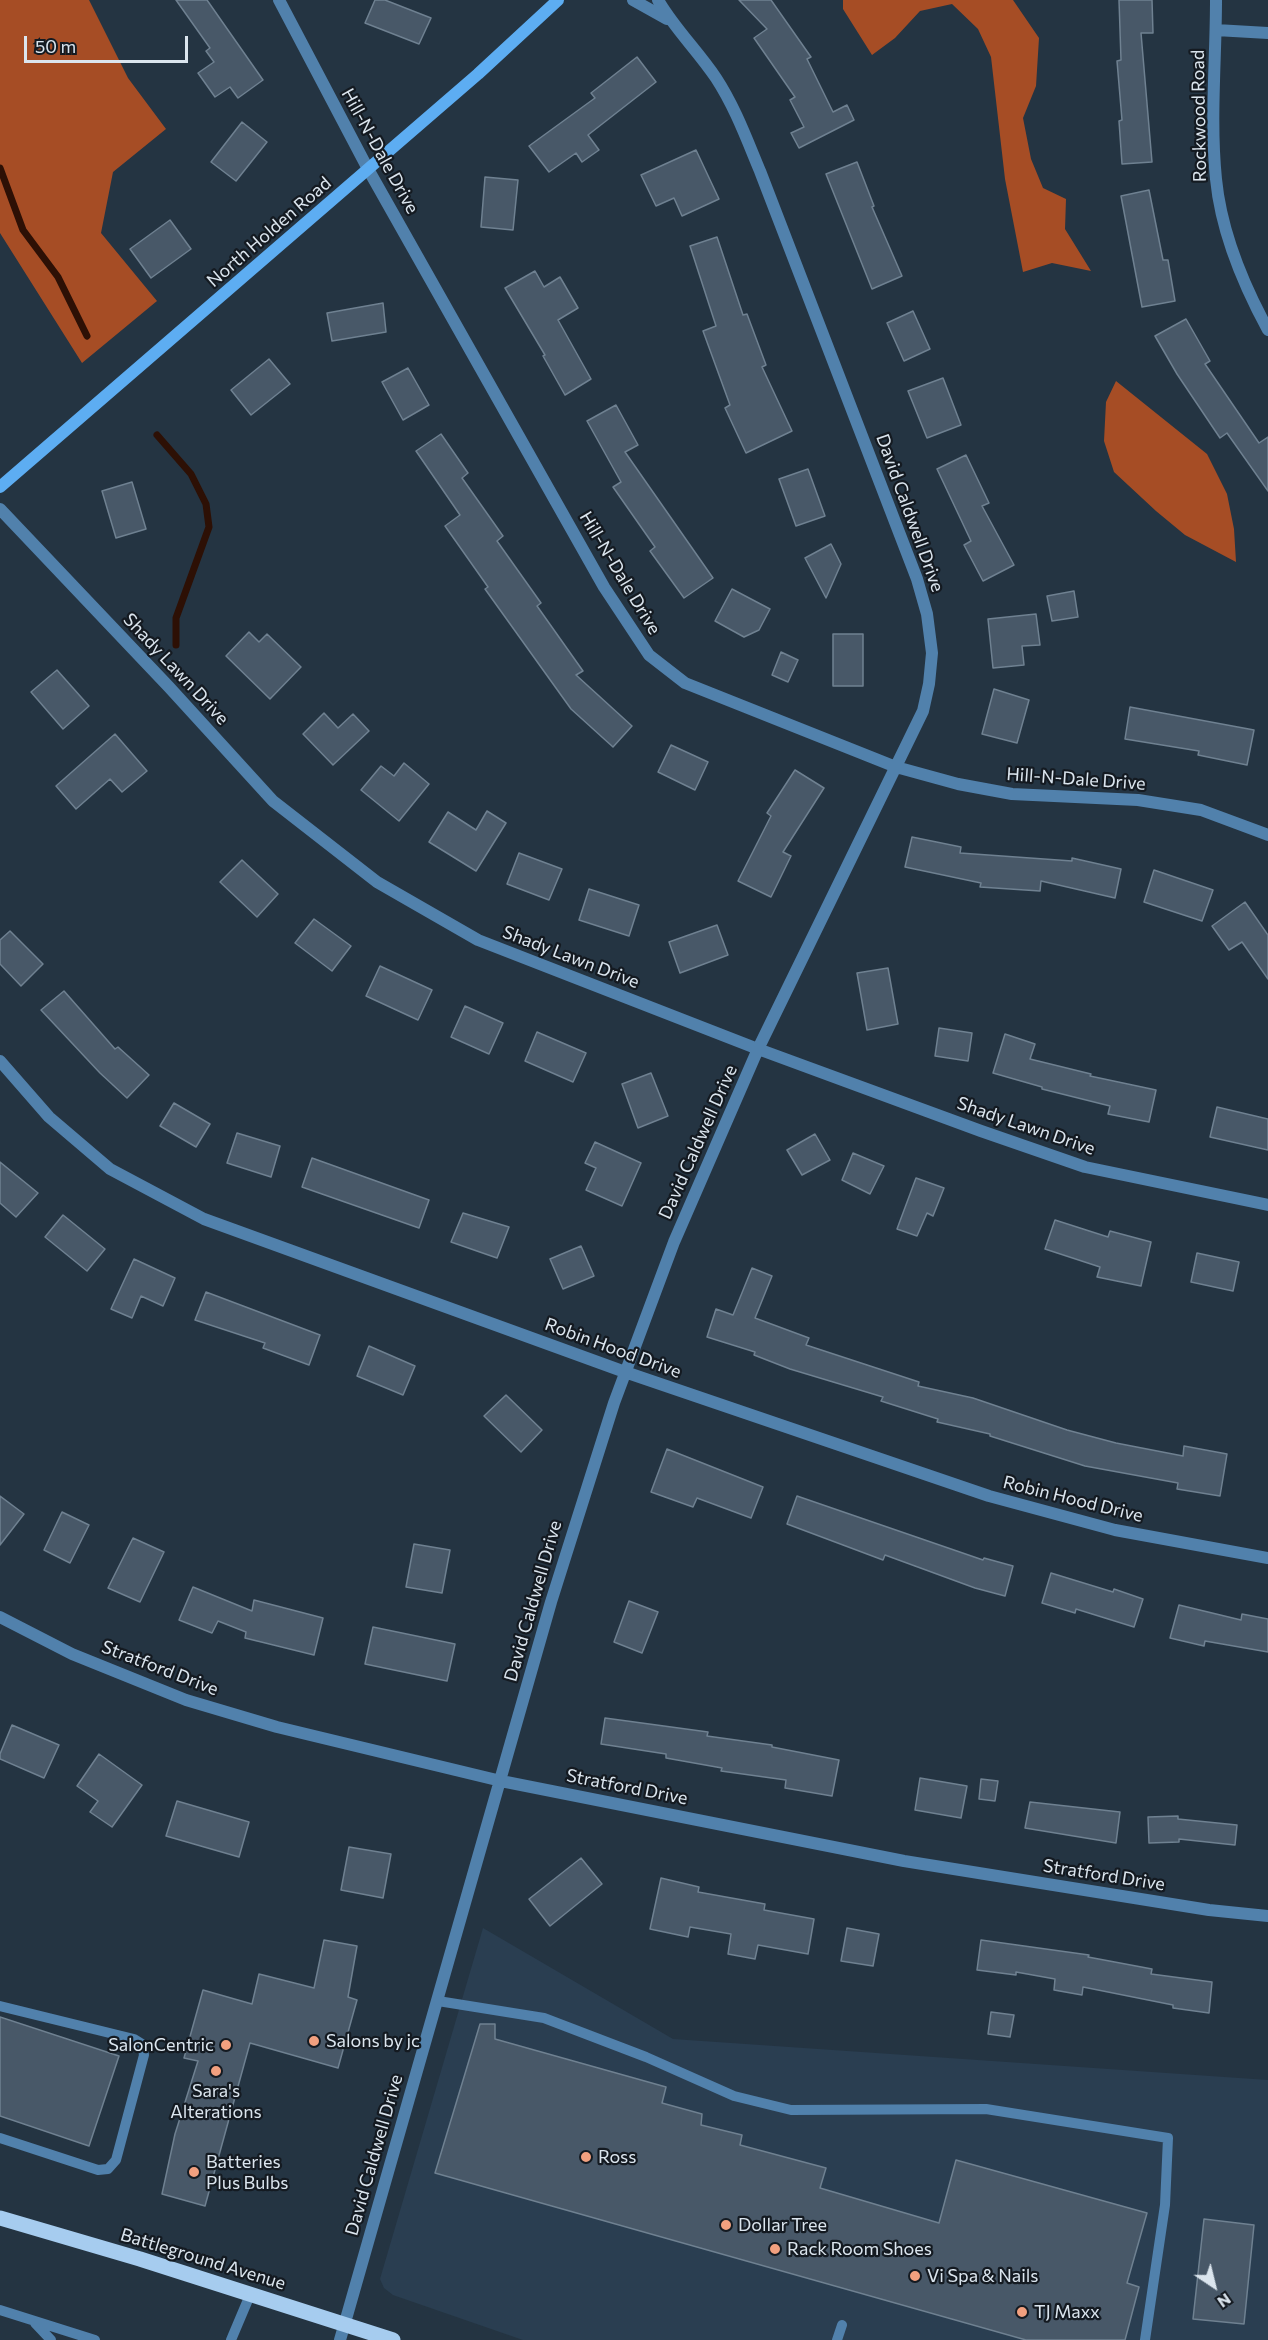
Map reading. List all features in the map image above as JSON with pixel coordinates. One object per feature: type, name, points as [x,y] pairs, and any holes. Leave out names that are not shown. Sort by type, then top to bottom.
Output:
[{"type":"main road","name":"North Holden Road","points":[[0,487],[509,47],[558,0]]},
{"type":"main road","name":"Battleground Avenue","points":[[0,2217],[393,2340]]},
{"type":"street","name":"Hill-N-Dale Drive","points":[[279,0],[369,169],[604,587],[649,655],[685,683],[896,767],[958,784],[1012,794],[1138,800],[1201,810],[1268,836]]},
{"type":"street","name":"David Caldwell Drive","points":[[633,0],[670,22]]},
{"type":"street","name":"David Caldwell Drive","points":[[340,2340],[577,1516],[625,1372],[674,1242],[758,1049],[896,767],[922,711],[930,684],[932,653],[928,624],[917,579],[760,171],[733,107],[711,71],[670,22],[658,0]]},
{"type":"street","name":"Rockwood Road","points":[[1216,0],[1216,180],[1227,232],[1242,279],[1268,330]]},
{"type":"street","points":[[1216,30],[1268,33]]},
{"type":"street","name":"Shady Lawn Drive","points":[[0,509],[170,687],[273,801],[377,882],[478,940],[758,1049],[1085,1167],[1268,1205]]},
{"type":"street","name":"Robin Hood Drive","points":[[0,1061],[49,1117],[110,1169],[204,1219],[625,1372],[989,1496],[1114,1530],[1268,1558]]},
{"type":"street","name":"Stratford Drive","points":[[0,1617],[72,1654],[186,1700],[278,1727],[501,1780],[904,1861],[1209,1910],[1268,1916]]},
{"type":"lane","points":[[438,2001],[544,2018],[646,2057],[734,2096],[791,2110],[986,2109],[1168,2138],[1165,2205],[1145,2340]]},
{"type":"lane","points":[[0,2006],[134,2038],[142,2044],[144,2055],[116,2160],[108,2169],[98,2170],[0,2138]]},
{"type":"lane","points":[[231,2340],[250,2295]]},
{"type":"lane","points":[[0,2310],[95,2340]]},
{"type":"lane","points":[[33,2321],[51,2340]]},
{"type":"lane","points":[[837,2340],[842,2325]]},
{"type":"shaded area","points":[[0,0],[89,0],[128,78],[166,129],[113,172],[101,233],[157,301],[82,363],[0,233]]},
{"type":"shaded area","points":[[843,0],[1013,0],[1039,38],[1036,86],[1023,118],[1031,159],[1043,188],[1066,199],[1065,229],[1091,271],[1052,263],[1023,272],[1005,179],[991,57],[978,29],[952,4],[920,11],[895,38],[872,55],[843,9]]},
{"type":"shaded area","points":[[1116,381],[1207,454],[1227,494],[1234,529],[1236,562],[1185,535],[1114,472],[1104,441],[1106,402]]},
{"type":"shaded area","points":[[483,1928],[673,2039],[1268,2080],[1268,2340],[523,2340],[393,2295],[384,2288],[380,2279]]},
{"type":"building","points":[[176,0],[207,0],[263,80],[238,98],[230,87],[215,97],[198,73],[214,62],[206,51],[210,48]]},
{"type":"building","points":[[375,0],[385,0],[431,18],[419,44],[365,23]]},
{"type":"building","points":[[739,0],[771,0],[811,57],[807,59],[833,112],[847,105],[854,120],[799,148],[791,133],[804,127],[790,100],[795,97],[754,38],[767,29]]},
{"type":"building","points":[[1119,0],[1152,0],[1153,33],[1141,33],[1152,162],[1122,164],[1119,121],[1122,120],[1117,61],[1121,60]]},
{"type":"building","points":[[637,57],[656,82],[588,135],[599,150],[582,162],[576,153],[549,172],[529,146],[595,98],[591,93]]},
{"type":"building","points":[[242,122],[267,142],[236,181],[211,162]]},
{"type":"building","points":[[696,150],[719,199],[682,216],[674,198],[656,206],[641,175]]},
{"type":"building","points":[[857,162],[874,206],[872,207],[902,276],[872,289],[826,174]]},
{"type":"building","points":[[485,177],[518,180],[513,230],[481,227]]},
{"type":"building","points":[[1149,190],[1163,260],[1168,260],[1175,301],[1142,307],[1121,196]]},
{"type":"building","points":[[170,220],[191,249],[151,278],[130,249]]},
{"type":"building","points":[[717,237],[743,315],[747,314],[766,365],[762,367],[792,431],[746,453],[725,408],[730,405],[703,331],[716,326],[690,246]]},
{"type":"building","points":[[535,271],[544,287],[560,277],[578,308],[558,320],[591,379],[565,395],[543,356],[545,355],[505,288]]},
{"type":"building","points":[[383,303],[386,332],[332,341],[327,313]]},
{"type":"building","points":[[913,311],[930,349],[904,361],[887,323]]},
{"type":"building","points":[[1186,319],[1210,361],[1205,364],[1259,443],[1268,437],[1268,491],[1227,433],[1220,438],[1177,374],[1155,336]]},
{"type":"building","points":[[269,359],[290,384],[251,415],[231,390]]},
{"type":"building","points":[[408,368],[429,405],[403,420],[382,382]]},
{"type":"building","points":[[943,378],[961,425],[927,438],[908,391]]},
{"type":"building","points":[[616,405],[638,445],[625,452],[713,578],[684,598],[650,551],[655,547],[613,487],[621,482],[587,421]]},
{"type":"building","points":[[441,434],[468,473],[462,478],[503,536],[497,541],[541,603],[537,606],[583,671],[576,675],[632,726],[613,747],[571,709],[485,589],[488,587],[445,526],[460,515],[416,451]]},
{"type":"building","points":[[966,455],[989,503],[982,506],[1014,565],[983,581],[964,545],[971,541],[937,469]]},
{"type":"building","points":[[808,469],[825,516],[796,526],[779,479]]},
{"type":"building","points":[[132,482],[146,529],[116,538],[102,491]]},
{"type":"building","points":[[831,544],[841,564],[826,598],[805,558]]},
{"type":"building","points":[[732,589],[770,609],[759,630],[744,637],[715,621]]},
{"type":"building","points":[[1074,591],[1078,617],[1052,621],[1047,596]]},
{"type":"building","points":[[1036,614],[1040,645],[1022,646],[1024,665],[993,668],[988,619]]},
{"type":"building","points":[[249,632],[259,642],[267,634],[301,667],[270,699],[226,656]]},
{"type":"building","points":[[833,634],[863,634],[863,686],[833,686]]},
{"type":"building","points":[[781,652],[798,660],[788,682],[772,675]]},
{"type":"building","points":[[57,670],[89,706],[63,729],[31,692]]},
{"type":"building","points":[[994,689],[1029,700],[1017,743],[982,734]]},
{"type":"building","points":[[1130,707],[1254,730],[1247,765],[1198,755],[1199,751],[1125,739]]},
{"type":"building","points":[[324,713],[338,728],[353,714],[369,731],[333,765],[303,734]]},
{"type":"building","points":[[115,734],[147,771],[122,792],[110,779],[76,809],[56,786]]},
{"type":"building","points":[[671,745],[708,762],[695,790],[658,772]]},
{"type":"building","points":[[404,763],[429,784],[399,821],[361,790],[381,766],[394,776]]},
{"type":"building","points":[[795,770],[824,788],[783,852],[791,856],[771,897],[738,881],[771,816],[767,813]]},
{"type":"building","points":[[487,811],[506,823],[476,871],[429,842],[448,812],[476,830]]},
{"type":"building","points":[[912,837],[961,847],[960,853],[1072,861],[1072,858],[1121,869],[1115,898],[1041,881],[1040,891],[980,887],[981,883],[905,867]]},
{"type":"building","points":[[519,853],[562,869],[549,900],[507,884]]},
{"type":"building","points":[[242,860],[278,894],[257,917],[220,882]]},
{"type":"building","points":[[1154,870],[1213,890],[1202,921],[1144,902]]},
{"type":"building","points":[[589,889],[639,905],[629,936],[579,920]]},
{"type":"building","points":[[1245,902],[1268,935],[1268,979],[1242,942],[1229,950],[1212,926]]},
{"type":"building","points":[[314,919],[351,946],[332,971],[295,943]]},
{"type":"building","points":[[717,925],[728,955],[680,973],[669,942]]},
{"type":"building","points":[[10,931],[43,964],[21,986],[0,964],[0,940]]},
{"type":"building","points":[[380,966],[432,990],[418,1020],[366,996]]},
{"type":"building","points":[[888,968],[898,1024],[867,1030],[857,973]]},
{"type":"building","points":[[64,991],[115,1049],[118,1047],[149,1075],[127,1098],[100,1073],[41,1010]]},
{"type":"building","points":[[465,1006],[503,1023],[489,1054],[451,1037]]},
{"type":"building","points":[[939,1028],[972,1033],[968,1061],[935,1056]]},
{"type":"building","points":[[537,1032],[586,1053],[573,1082],[525,1061]]},
{"type":"building","points":[[1005,1034],[1035,1044],[1030,1059],[1091,1074],[1090,1076],[1156,1090],[1149,1122],[1108,1114],[1110,1106],[1042,1089],[1042,1087],[993,1073]]},
{"type":"building","points":[[651,1073],[668,1116],[638,1128],[622,1084]]},
{"type":"building","points":[[174,1103],[210,1124],[196,1147],[160,1126]]},
{"type":"building","points":[[1217,1107],[1268,1119],[1268,1150],[1210,1137]]},
{"type":"building","points":[[237,1133],[280,1146],[271,1177],[227,1163]]},
{"type":"building","points":[[815,1134],[830,1160],[802,1175],[787,1150]]},
{"type":"building","points":[[595,1142],[641,1163],[622,1206],[586,1190],[596,1168],[585,1163]]},
{"type":"building","points":[[853,1153],[884,1166],[870,1194],[842,1180]]},
{"type":"building","points":[[312,1158],[429,1200],[419,1228],[302,1187]]},
{"type":"building","points":[[0,1162],[38,1193],[16,1217],[0,1203]]},
{"type":"building","points":[[916,1178],[944,1188],[933,1216],[927,1213],[917,1236],[897,1229]]},
{"type":"building","points":[[463,1213],[509,1227],[497,1258],[451,1242]]},
{"type":"building","points":[[63,1215],[105,1249],[87,1271],[45,1237]]},
{"type":"building","points":[[1055,1220],[1108,1237],[1110,1231],[1151,1242],[1141,1286],[1097,1277],[1100,1267],[1045,1249]]},
{"type":"building","points":[[581,1246],[594,1276],[563,1289],[550,1259]]},
{"type":"building","points":[[1197,1253],[1239,1262],[1233,1291],[1191,1282]]},
{"type":"building","points":[[134,1259],[175,1278],[163,1306],[141,1296],[132,1318],[111,1309]]},
{"type":"building","points":[[752,1268],[772,1276],[755,1318],[809,1338],[806,1345],[919,1382],[918,1386],[973,1398],[1067,1430],[1116,1443],[1183,1456],[1184,1446],[1227,1454],[1220,1496],[1177,1489],[1178,1483],[1085,1466],[990,1436],[990,1434],[937,1422],[938,1419],[881,1401],[883,1397],[790,1369],[754,1355],[755,1352],[707,1337],[716,1309],[733,1315]]},
{"type":"building","points":[[206,1292],[320,1335],[309,1365],[263,1348],[265,1343],[195,1320]]},
{"type":"building","points":[[369,1346],[415,1366],[403,1395],[357,1376]]},
{"type":"building","points":[[506,1395],[542,1430],[521,1452],[484,1416]]},
{"type":"building","points":[[667,1449],[763,1487],[751,1518],[697,1498],[693,1507],[651,1492]]},
{"type":"building","points":[[0,1496],[24,1514],[0,1545]]},
{"type":"building","points":[[797,1496],[983,1560],[984,1558],[1013,1566],[1005,1596],[975,1588],[885,1555],[883,1560],[787,1524]]},
{"type":"building","points":[[62,1512],[89,1525],[70,1563],[44,1550]]},
{"type":"building","points":[[133,1538],[164,1552],[140,1602],[108,1588]]},
{"type":"building","points":[[414,1544],[450,1550],[442,1593],[406,1587]]},
{"type":"building","points":[[1051,1573],[1143,1599],[1134,1627],[1076,1609],[1075,1613],[1042,1603]]},
{"type":"building","points":[[193,1587],[252,1611],[254,1600],[323,1618],[314,1655],[245,1638],[246,1632],[218,1621],[212,1633],[179,1620]]},
{"type":"building","points":[[629,1601],[658,1612],[642,1653],[614,1642]]},
{"type":"building","points":[[1179,1605],[1241,1620],[1242,1614],[1268,1619],[1268,1652],[1205,1641],[1204,1646],[1170,1638]]},
{"type":"building","points":[[373,1627],[455,1644],[447,1681],[365,1664]]},
{"type":"building","points":[[605,1718],[708,1732],[707,1736],[772,1745],[772,1747],[839,1760],[832,1796],[785,1788],[786,1780],[721,1771],[722,1768],[666,1758],[666,1754],[601,1744]]},
{"type":"building","points":[[12,1725],[59,1745],[44,1778],[0,1759]]},
{"type":"building","points":[[99,1754],[142,1785],[112,1827],[90,1812],[98,1801],[77,1786]]},
{"type":"building","points":[[920,1778],[967,1786],[961,1818],[915,1810]]},
{"type":"building","points":[[981,1779],[998,1781],[995,1801],[979,1799]]},
{"type":"building","points":[[177,1801],[249,1822],[239,1857],[166,1836]]},
{"type":"building","points":[[1030,1802],[1120,1812],[1116,1843],[1025,1828]]},
{"type":"building","points":[[1178,1816],[1178,1819],[1237,1825],[1235,1845],[1179,1839],[1179,1842],[1149,1843],[1148,1817]]},
{"type":"building","points":[[349,1847],[391,1854],[383,1898],[341,1890]]},
{"type":"building","points":[[581,1858],[602,1884],[550,1926],[529,1899]]},
{"type":"building","points":[[661,1878],[699,1887],[698,1892],[765,1904],[764,1910],[814,1919],[808,1954],[758,1945],[755,1959],[728,1954],[731,1934],[690,1927],[688,1937],[650,1929]]},
{"type":"building","points":[[847,1928],[879,1934],[873,1966],[841,1961]]},
{"type":"building","points":[[324,1940],[357,1946],[348,1997],[357,2000],[338,2068],[250,2043],[205,2206],[162,2194],[175,2134],[198,2061],[184,2058],[203,1990],[252,2004],[259,1974],[314,1988]]},
{"type":"building","points":[[981,1940],[1089,1955],[1088,1957],[1152,1969],[1151,1974],[1212,1982],[1209,2013],[1173,2008],[1173,2005],[1083,1987],[1082,1995],[1054,1990],[1055,1979],[1016,1972],[1016,1975],[977,1970]]},
{"type":"building","points":[[991,2012],[1014,2015],[1010,2037],[988,2034]]},
{"type":"building","points":[[0,2017],[119,2056],[89,2146],[0,2116]]},
{"type":"building","points":[[480,2024],[495,2024],[495,2039],[666,2087],[662,2103],[702,2114],[701,2125],[742,2135],[740,2145],[826,2168],[820,2188],[939,2223],[956,2160],[1147,2213],[1127,2283],[1139,2287],[1125,2340],[1026,2340],[435,2173]]},
{"type":"building","points":[[1204,2219],[1254,2225],[1244,2324],[1193,2319]]},
{"type":"waterway","points":[[0,168],[23,230],[58,277],[87,336]]},
{"type":"waterway","points":[[157,435],[191,474],[206,504],[209,527],[176,618],[176,645]]},
{"type":"place","name":"Salons by jc","points":[[314,2041]]},
{"type":"place","name":"SalonCentric","points":[[226,2045]]},
{"type":"place","name":"Sara's Alterations","points":[[216,2071]]},
{"type":"place","name":"Ross","points":[[586,2157]]},
{"type":"place","name":"Batteries Plus Bulbs","points":[[194,2172]]},
{"type":"place","name":"Dollar Tree","points":[[726,2225]]},
{"type":"place","name":"Rack Room Shoes","points":[[775,2249]]},
{"type":"place","name":"Vi Spa & Nails","points":[[915,2276]]},
{"type":"place","name":"TJ Maxx","points":[[1022,2312]]}]
